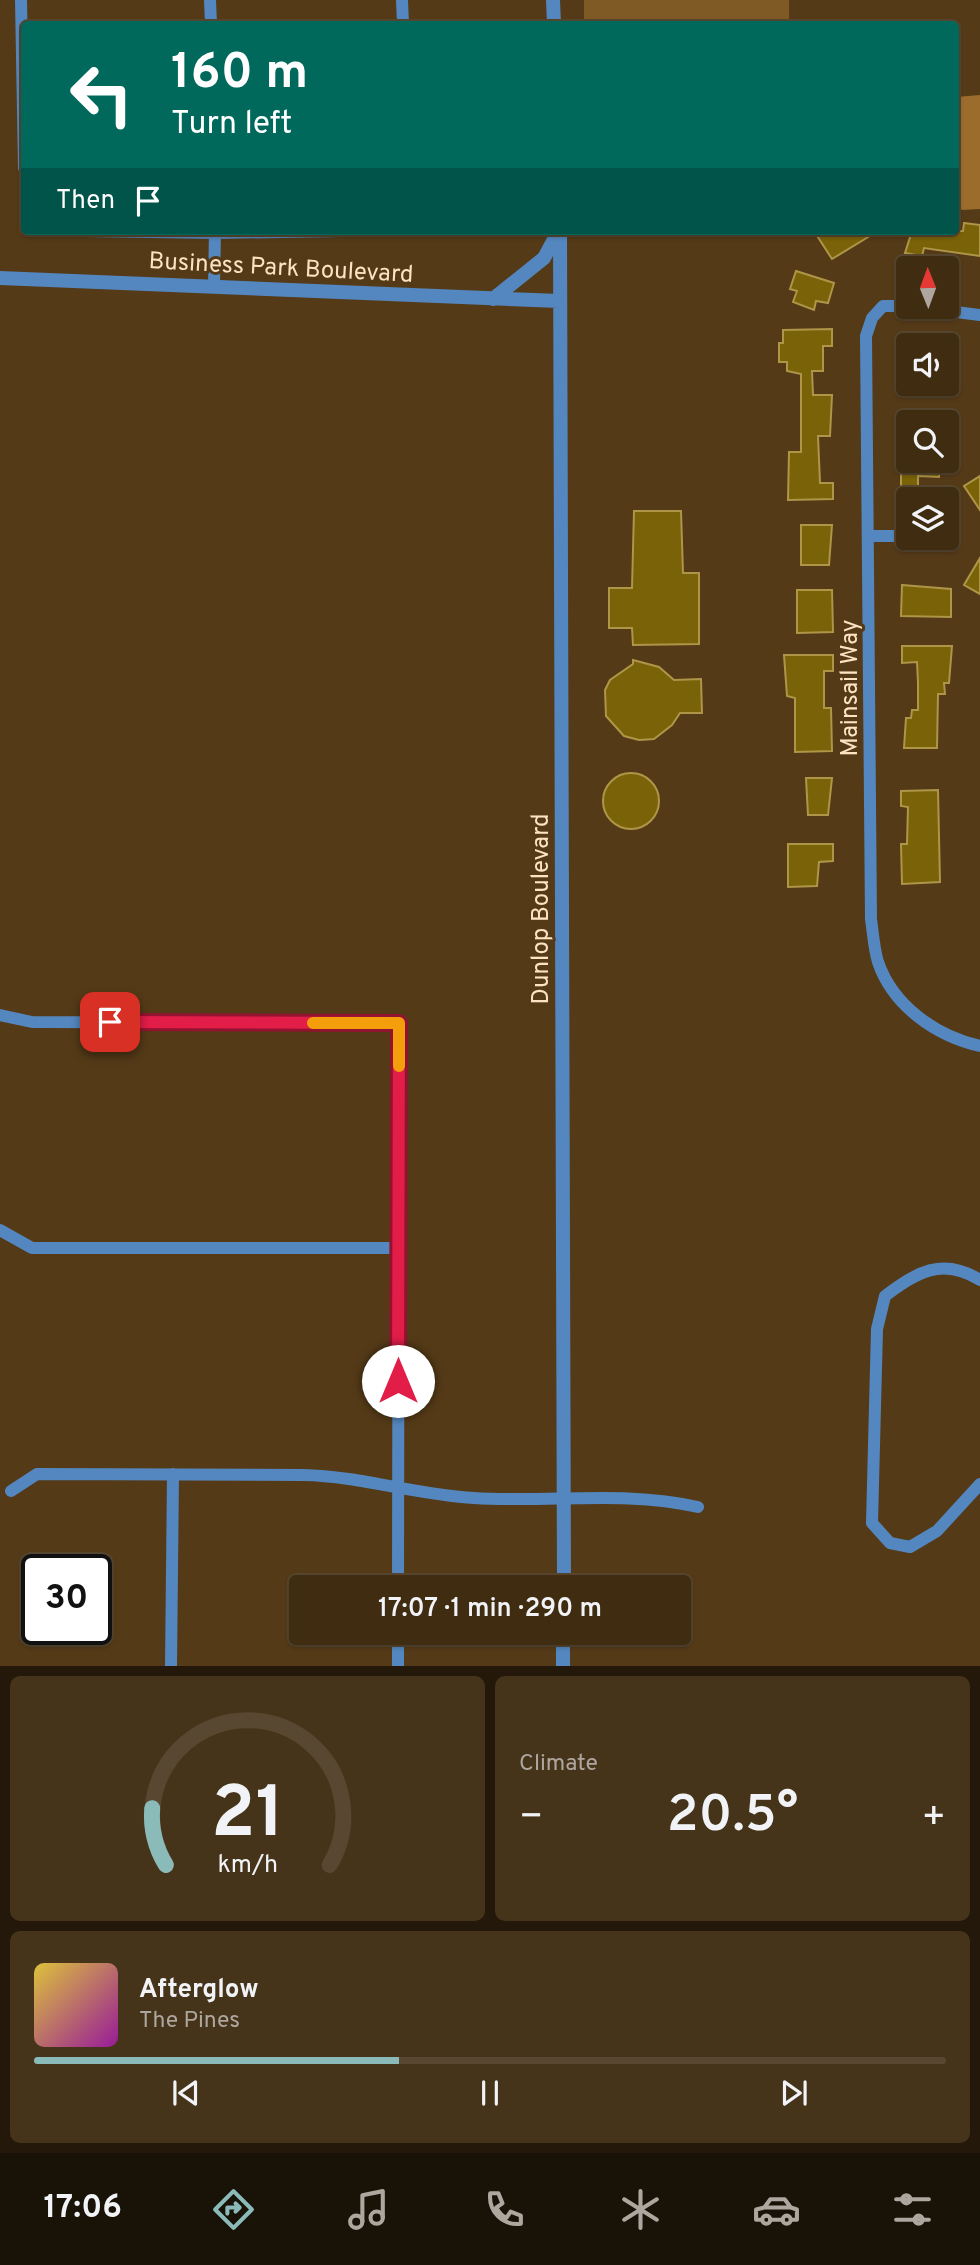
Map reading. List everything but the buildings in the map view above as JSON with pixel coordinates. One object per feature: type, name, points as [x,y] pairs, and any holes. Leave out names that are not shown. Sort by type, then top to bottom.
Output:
[{"type":"street","points":[[21,0],[21,21]]},
{"type":"street","points":[[210,0],[211,21]]},
{"type":"street","points":[[402,0],[403,21]]},
{"type":"street","points":[[553,0],[554,21]]},
{"type":"street","points":[[214,286],[215,235]]},
{"type":"street","points":[[493,299],[544,258],[557,235]]},
{"type":"street","name":"Dunlop Boulevard","points":[[559,235],[564,1575]]},
{"type":"street","name":"Business Park Boulevard","points":[[0,278],[559,301]]},
{"type":"street","name":"Mainsail Way","points":[[896,306],[883,306],[872,318],[866,336],[871,919],[878,963],[903,1005],[933,1028],[980,1046]]},
{"type":"street","name":"Mainsail Way","points":[[959,312],[980,315]]},
{"type":"street","points":[[869,536],[896,536]]},
{"type":"street","points":[[0,1014],[32,1022],[399,1023],[398,1575]]},
{"type":"street","points":[[0,1230],[32,1248],[398,1248]]},
{"type":"street","points":[[980,1280],[971,1275],[943,1269],[918,1272],[885,1296],[877,1329],[872,1523],[890,1543],[910,1547],[937,1531],[980,1484]]},
{"type":"street","points":[[11,1491],[37,1474],[333,1475],[473,1498],[660,1498],[698,1507]]},
{"type":"street","points":[[171,1666],[173,1474]]},
{"type":"street","points":[[398,1645],[398,1666]]},
{"type":"street","points":[[563,1666],[564,1645]]},
{"type":"shaded area","points":[[584,0],[789,0],[789,21],[584,21]]},
{"type":"shaded area","points":[[980,95],[980,209],[959,208],[959,97]]},
{"type":"slow traffic","points":[[313,1023],[399,1023],[399,1066]]},
{"type":"route","points":[[110,1022],[399,1023],[398,1381]]}]
